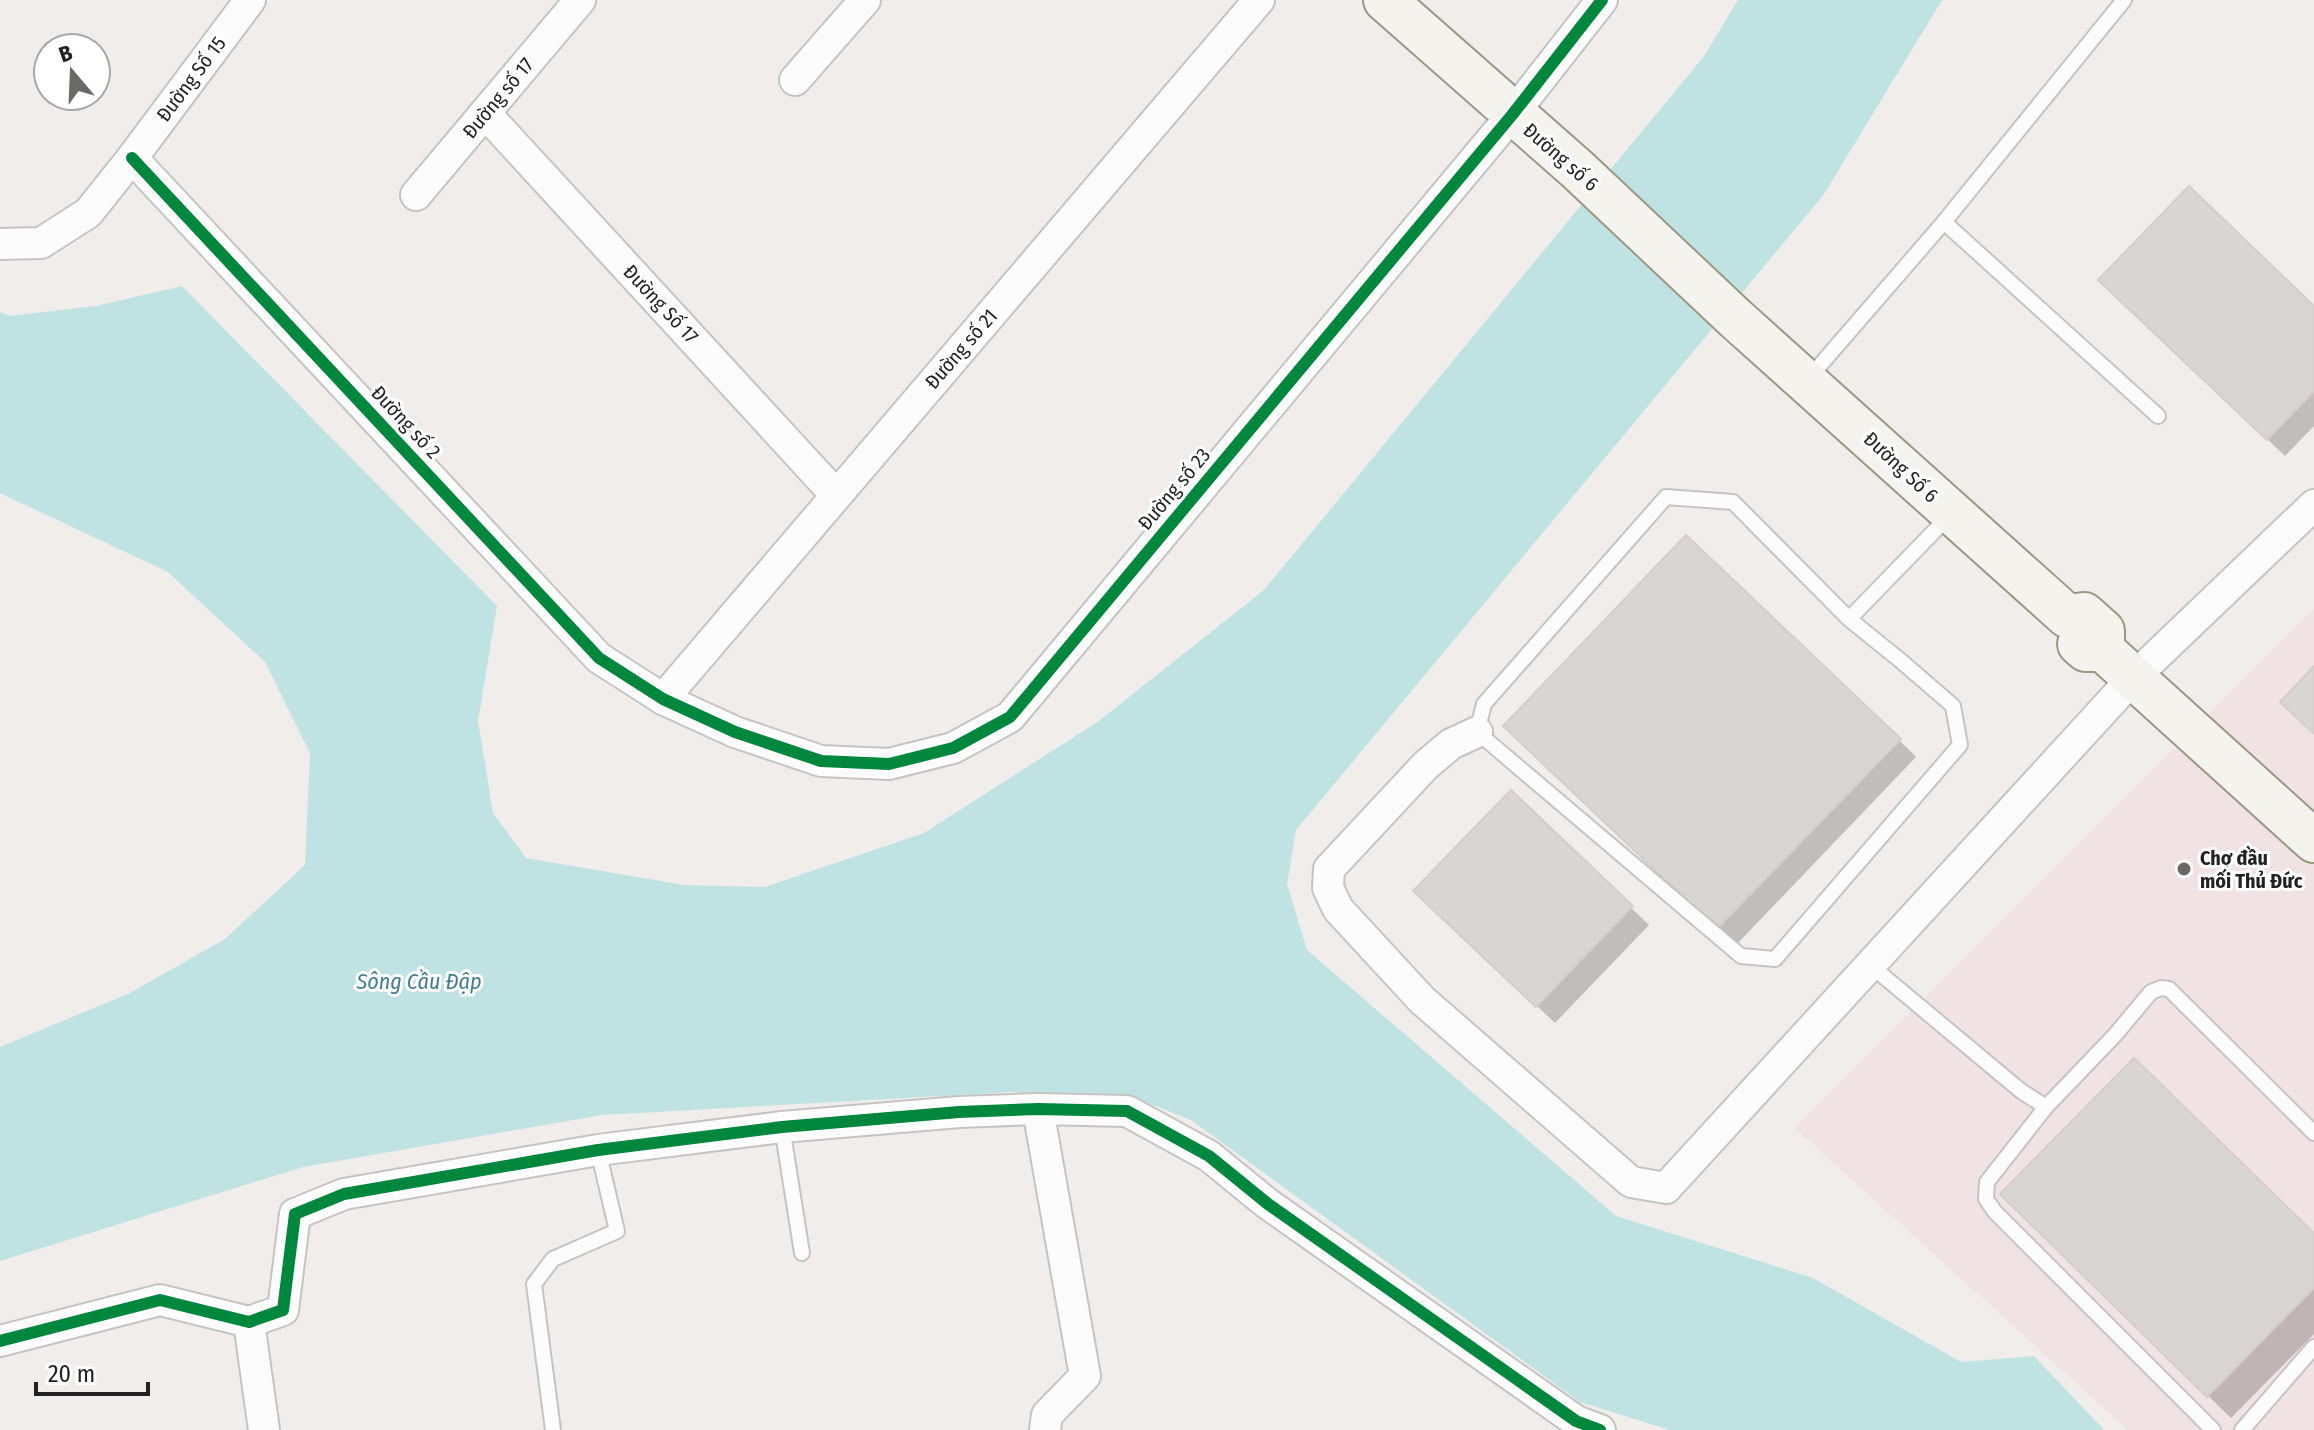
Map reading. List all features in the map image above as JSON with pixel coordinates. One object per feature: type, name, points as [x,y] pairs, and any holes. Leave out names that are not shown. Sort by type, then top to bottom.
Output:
[{"type":"street","name":"Đường Số 15","points":[[132,158],[250,0]]},
{"type":"street","name":"Đường số 17","points":[[416,195],[580,0]]},
{"type":"street","points":[[795,80],[865,0]]},
{"type":"street","name":"Đường số 21","points":[[663,699],[1259,0]]},
{"type":"street","name":"Đường số 6","points":[[1385,0],[1578,170],[1735,318]]},
{"type":"street","name":"Đường số 23","points":[[663,699],[735,732],[821,761],[889,764],[953,748],[1010,717],[1512,115],[1602,0]]},
{"type":"street","name":"Đường Số 17","points":[[485,113],[836,495]]},
{"type":"street","points":[[0,244],[41,243],[88,213],[132,158]]},
{"type":"street","name":"Đường số 2","points":[[132,158],[599,658],[663,699]]},
{"type":"street","name":"Đường Số 6","points":[[1735,318],[2067,616],[2084,614],[2103,631],[2118,664],[2314,841]]},
{"type":"street","points":[[1477,732],[1451,744],[1426,765],[1329,869],[1328,888],[1338,909],[1422,1000],[1631,1182],[1666,1188],[1870,965],[2118,664],[2314,505]]},
{"type":"street","points":[[1038,1109],[1085,1376],[1047,1415],[1045,1430]]},
{"type":"street","points":[[0,1341],[160,1300],[249,1322],[283,1310],[295,1214],[344,1194],[598,1150],[782,1127],[959,1112],[1038,1109],[1127,1111],[1209,1156],[1268,1204],[1576,1421],[1600,1430]]},
{"type":"street","points":[[249,1322],[264,1430]]},
{"type":"lane","points":[[1807,380],[1944,222],[2124,0]]},
{"type":"lane","points":[[1944,222],[2158,416]]},
{"type":"lane","points":[[1666,497],[1733,502],[1849,619],[1953,706],[1960,745],[1775,959],[1741,956],[1477,732],[1484,704],[1666,497]]},
{"type":"lane","points":[[1849,619],[1952,513]]},
{"type":"lane","points":[[1870,965],[2021,1091],[2046,1107]]},
{"type":"lane","points":[[2213,1430],[1995,1212],[1986,1199],[1987,1182],[2046,1107],[2115,1035],[2151,992],[2161,988],[2169,989],[2314,1133]]},
{"type":"lane","points":[[782,1127],[802,1253]]},
{"type":"lane","points":[[553,1430],[534,1284],[553,1259],[617,1231],[598,1150]]},
{"type":"lane","points":[[2242,1430],[2314,1347]]},
{"type":"shaded area","name":"Chợ đầu mối Thủ Đức","points":[[2314,609],[2314,1430],[2128,1430],[1795,1128]]},
{"type":"water","name":"Sông Cầu Đập","points":[[1738,0],[1942,0],[1824,194],[1296,830],[1287,884],[1307,950],[1616,1216],[1813,1278],[1961,1362],[2034,1356],[2104,1430],[1670,1430],[1580,1402],[1191,1120],[1133,1097],[1011,1092],[602,1115],[303,1167],[0,1261],[0,1047],[130,993],[225,939],[305,865],[310,753],[265,662],[168,572],[0,493],[0,312],[9,316],[96,306],[182,286],[497,606],[478,721],[493,813],[526,858],[684,885],[765,887],[924,833],[1099,721],[1264,590],[1705,55]]},
{"type":"building","points":[[2189,186],[2314,306],[2314,391],[2267,440],[2098,280]]},
{"type":"building","points":[[1686,535],[1901,739],[1717,929],[1503,726]]},
{"type":"building","points":[[2314,666],[2314,734],[2280,702]]},
{"type":"building","points":[[1511,790],[1633,906],[1536,1007],[1413,891]]},
{"type":"building","points":[[2134,1058],[2314,1233],[2314,1288],[2207,1397],[2000,1194]]},
{"type":"cycle path","points":[[132,158],[599,658],[663,699],[735,732],[821,761],[889,764],[953,748],[1010,717],[1512,115],[1602,0]]},
{"type":"cycle path","points":[[0,1341],[160,1300],[249,1322],[283,1310],[295,1214],[344,1194],[598,1150],[782,1127],[959,1112],[1038,1109],[1127,1111],[1209,1156],[1268,1204],[1576,1421],[1600,1430]]},
{"type":"place","name":"Chợ đầu mối Thủ Đức","points":[[2184,869]]}]
